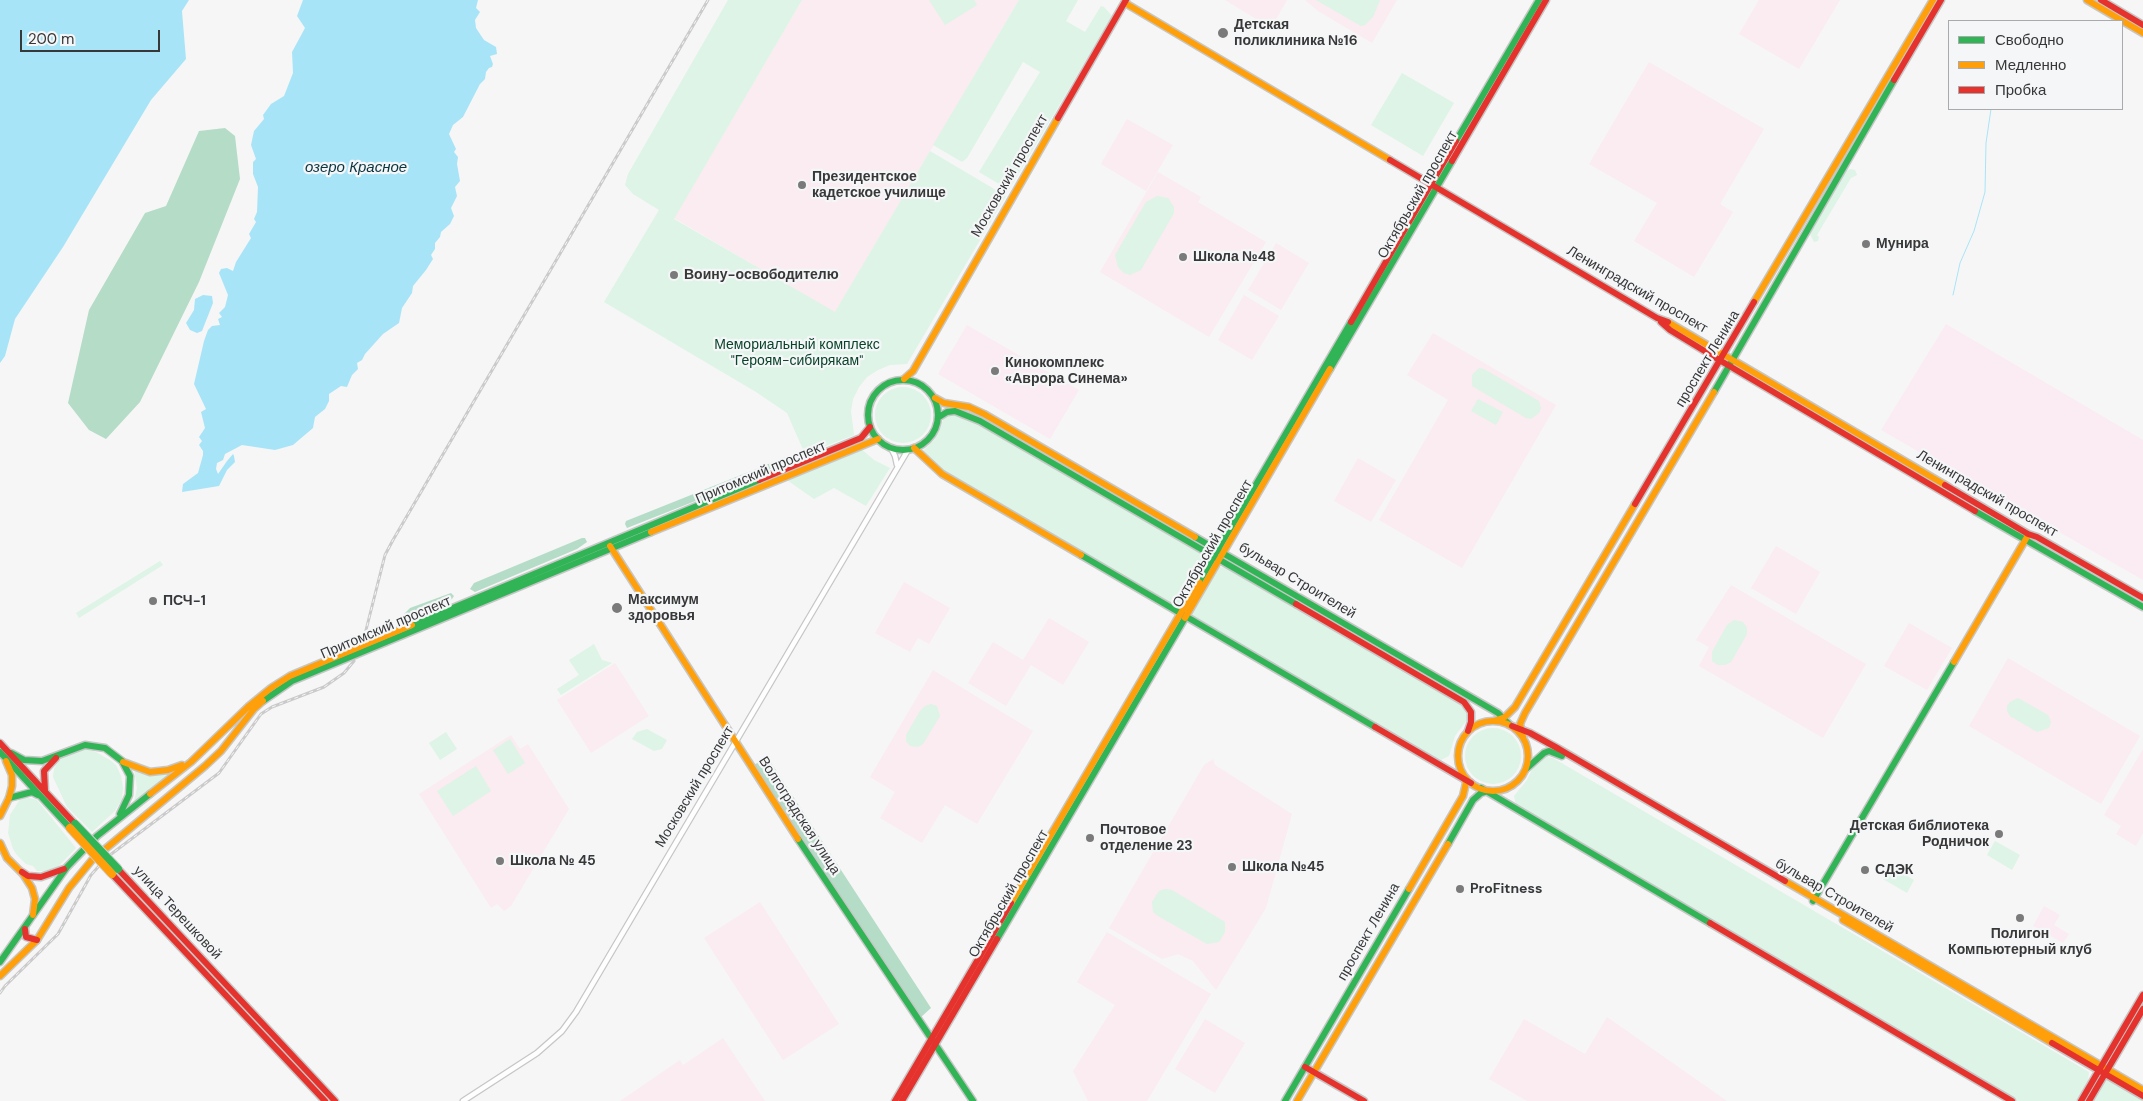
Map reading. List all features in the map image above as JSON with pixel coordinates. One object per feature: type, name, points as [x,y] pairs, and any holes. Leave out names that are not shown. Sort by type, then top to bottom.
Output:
[{"type":"main road","name":"Октябрьский проспект","points":[[1435,185],[1539,0]]},
{"type":"main road","name":"Октябрьский проспект","points":[[895,1101],[933,1042],[1435,185],[1546,0]]},
{"type":"main road","name":"проспект Ленина","points":[[1504,718],[1516,707],[1933,0]]},
{"type":"main road","name":"проспект Ленина","points":[[1514,727],[1521,720],[1941,0]]},
{"type":"main road","points":[[2087,0],[2121,20]]},
{"type":"main road","points":[[2101,0],[2143,25]]},
{"type":"main road","name":"Ленинградский проспект","points":[[1124,1],[1657,318],[1674,324],[1723,358],[2143,607]]},
{"type":"main road","name":"Московский проспект","points":[[904,379],[917,364],[1124,1]]},
{"type":"main road","points":[[2123,21],[2143,33]]},
{"type":"main road","points":[[917,364],[917,373],[921,384],[935,398],[939,417],[932,436],[911,449],[891,448],[878,439],[870,426],[868,409],[876,392],[891,381],[904,379],[921,384]]},
{"type":"main road","name":"бульвар Строителей","points":[[935,398],[940,402],[969,407],[984,414],[1464,702],[1470,708],[1472,716],[1468,731]]},
{"type":"main road","name":"бульвар Строителей","points":[[939,417],[947,412],[955,411],[980,421],[1219,554],[1504,718],[1514,727],[2103,1070],[2143,1096]]},
{"type":"main road","name":"Притомский проспект","points":[[0,976],[37,940],[69,888],[92,860],[206,766],[221,751],[259,704],[292,681],[843,446],[861,438],[870,426]]},
{"type":"main road","name":"Притомский проспект","points":[[0,962],[26,928],[66,867],[118,818],[191,762],[259,696],[290,676],[878,439]]},
{"type":"main road","points":[[911,449],[942,474],[1182,616],[1486,790],[2012,1101]]},
{"type":"main road","name":"Ленинградский проспект","points":[[2027,537],[2037,537],[2143,598]]},
{"type":"main road","points":[[1813,900],[2027,537]]},
{"type":"main road","name":"Волгоградская улица","points":[[610,546],[736,742],[973,1101]]},
{"type":"main road","points":[[1466,779],[1458,762],[1461,740],[1468,731],[1483,722],[1504,718]]},
{"type":"main road","points":[[1486,790],[1504,790],[1515,784],[1526,769],[1528,751],[1523,737],[1514,727],[1494,721]]},
{"type":"main road","points":[[214,740],[222,742],[221,751]]},
{"type":"main road","name":"улица Терешковой","points":[[0,744],[3,752],[324,1101]]},
{"type":"main road","points":[[3,752],[24,760],[42,761],[67,750],[85,745],[94,745],[105,748],[122,761],[144,771],[156,772],[191,762]]},
{"type":"main road","points":[[9,798],[24,793],[42,793],[44,771],[51,762],[67,750]]},
{"type":"main road","name":"бульвар Строителей","points":[[1526,769],[1544,753],[1549,751],[1557,752],[1813,900]]},
{"type":"main road","points":[[0,816],[9,798],[12,775],[3,752]]},
{"type":"main road","points":[[118,818],[126,803],[130,785],[130,776],[122,761]]},
{"type":"main road","name":"проспект Ленина","points":[[1285,1101],[1463,796],[1466,779]]},
{"type":"main road","name":"проспект Ленина","points":[[1297,1101],[1473,800],[1486,790]]},
{"type":"main road","points":[[0,843],[8,858],[32,888],[35,896],[32,918]]},
{"type":"main road","points":[[21,872],[28,876],[42,877],[54,874],[66,867]]},
{"type":"main road","name":"улица Терешковой","points":[[115,872],[182,936],[335,1101]]},
{"type":"main road","points":[[26,928],[24,932],[26,937],[37,940]]},
{"type":"main road","points":[[2088,1101],[2143,995]]},
{"type":"main road","points":[[2081,1101],[2143,1009]]},
{"type":"main road","name":"Октябрьский проспект","points":[[902,1101],[933,1042]]},
{"type":"main road","points":[[1305,1067],[1364,1101]]},
{"type":"main road","name":"бульвар Строителей","points":[[2103,1070],[2143,1090]]},
{"type":"street","points":[[891,448],[897,466]]},
{"type":"street","name":"Московский проспект","points":[[463,1101],[537,1053],[562,1031],[576,1012],[897,466],[911,449]]},
{"type":"shaded area","name":"Президентское кадетское училище","points":[[802,0],[1019,0],[835,313],[674,218]]},
{"type":"shaded area","points":[[1225,0],[1287,0],[1271,28]]},
{"type":"shaded area","points":[[1305,0],[1397,0],[1372,43],[1318,11]]},
{"type":"shaded area","points":[[1759,0],[1840,0],[1799,69],[1739,34]]},
{"type":"shaded area","points":[[1649,62],[1764,129],[1720,204],[1733,212],[1694,277],[1634,241],[1657,203],[1589,164]]},
{"type":"shaded area","points":[[1127,119],[1173,145],[1146,191],[1101,164]]},
{"type":"shaded area","name":"Школа №48","points":[[1158,172],[1201,197],[1198,202],[1266,242],[1209,337],[1100,272]]},
{"type":"shaded area","points":[[1276,243],[1309,263],[1281,310],[1248,290]]},
{"type":"shaded area","points":[[1244,295],[1279,316],[1252,360],[1218,340]]},
{"type":"shaded area","points":[[1946,324],[2143,440],[2143,580],[1881,430]]},
{"type":"shaded area","points":[[967,325],[1079,390],[1050,439],[938,374]]},
{"type":"shaded area","points":[[1433,333],[1556,405],[1462,568],[1379,520],[1448,400],[1407,375]]},
{"type":"shaded area","points":[[1358,458],[1396,480],[1371,522],[1334,501]]},
{"type":"shaded area","points":[[1776,546],[1820,572],[1796,614],[1751,588]]},
{"type":"shaded area","points":[[904,582],[950,608],[929,644],[918,638],[910,652],[875,633]]},
{"type":"shaded area","points":[[1731,585],[1866,664],[1823,738],[1699,666],[1709,647],[1696,640]]},
{"type":"shaded area","points":[[1049,618],[1089,642],[1063,685],[1031,665],[1006,706],[968,683],[993,642],[1023,660]]},
{"type":"shaded area","points":[[1909,623],[1952,648],[1927,690],[1884,666]]},
{"type":"shaded area","points":[[2008,658],[2140,736],[2101,804],[1969,726]]},
{"type":"shaded area","points":[[615,663],[649,716],[591,753],[557,700]]},
{"type":"shaded area","points":[[933,670],[1033,731],[977,824],[945,805],[922,843],[880,818],[895,792],[870,777]]},
{"type":"shaded area","name":"Школа № 45","points":[[511,735],[520,749],[528,744],[569,809],[511,906],[504,911],[497,904],[491,908],[419,794]]},
{"type":"shaded area","points":[[2143,749],[2143,833],[2136,846],[2116,834],[2121,826],[2104,815]]},
{"type":"shaded area","name":"Школа №45","points":[[1213,759],[1215,765],[1292,814],[1266,908],[1216,990],[1193,961],[1178,954],[1162,959],[1109,928],[1204,765]]},
{"type":"shaded area","points":[[760,902],[839,1024],[783,1060],[704,938]]},
{"type":"shaded area","points":[[2044,906],[2060,915],[2054,925],[2069,934],[2063,943],[2033,926]]},
{"type":"shaded area","points":[[1107,932],[1211,994],[1147,1101],[1088,1101],[1073,1071],[1115,1005],[1077,982]]},
{"type":"shaded area","points":[[1607,1017],[1727,1101],[1527,1101],[1489,1079],[1524,1019],[1585,1054]]},
{"type":"shaded area","points":[[1205,1019],[1245,1043],[1215,1093],[1175,1069]]},
{"type":"shaded area","points":[[723,1038],[765,1101],[620,1101],[680,1060],[683,1065]]},
{"type":"green space","name":"Мемориальный комплекс \"Героям-сибирякам\"","points":[[728,0],[802,0],[674,219],[835,312],[930,151],[1006,196],[907,364],[890,365],[878,370],[867,377],[859,387],[853,399],[851,411],[854,435],[805,454],[787,413],[756,392],[604,302],[659,210],[633,194],[625,185],[628,174]]},
{"type":"green space","points":[[929,0],[974,0],[977,5],[945,25]]},
{"type":"green space","points":[[1019,0],[1078,0],[1066,21],[1085,32],[1101,6],[1112,16],[1009,190],[979,172],[1040,72],[1023,62],[967,158],[962,162],[933,145]]},
{"type":"green space","points":[[1316,0],[1380,0],[1373,17],[1365,25],[1361,26]]},
{"type":"green space","points":[[1402,73],[1454,103],[1423,156],[1371,125]]},
{"type":"green space","points":[[225,128],[235,136],[240,179],[199,282],[140,402],[106,439],[89,430],[68,403],[89,310],[145,213],[166,206],[199,131]]},
{"type":"green space","points":[[1850,169],[1855,170],[1857,175],[1851,178],[1817,235],[1819,237],[1818,241],[1814,242],[1810,234],[1846,171]]},
{"type":"green space","points":[[1157,196],[1168,198],[1174,207],[1174,213],[1141,270],[1130,275],[1124,273],[1118,267],[1115,255],[1146,202]]},
{"type":"green space","points":[[1479,368],[1484,369],[1539,401],[1541,408],[1539,413],[1531,419],[1526,418],[1472,386],[1472,375]]},
{"type":"green space","points":[[898,387],[908,387],[923,395],[929,404],[931,415],[929,426],[923,435],[908,443],[898,443],[887,438],[880,431],[875,420],[875,410],[880,399],[887,392]]},
{"type":"green space","points":[[1478,399],[1503,412],[1496,425],[1471,411]]},
{"type":"green space","points":[[949,414],[972,420],[1201,554],[1204,560],[1203,566],[1181,604],[1173,605],[942,470],[923,451],[935,439],[944,418]]},
{"type":"green space","points":[[860,448],[874,460],[890,468],[866,506],[834,488],[814,499],[787,480],[787,478]]},
{"type":"green space","points":[[786,457],[789,458],[789,461],[703,498],[627,528],[625,524],[626,521]]},
{"type":"green space","points":[[585,538],[587,542],[577,549],[475,592],[470,589],[474,583]]},
{"type":"green space","points":[[160,561],[163,565],[79,618],[76,613]]},
{"type":"green space","points":[[1220,567],[1227,568],[1462,705],[1467,713],[1467,720],[1455,736],[1449,756],[1441,760],[1435,758],[1194,618],[1191,613],[1215,571]]},
{"type":"green space","points":[[451,593],[454,596],[452,599],[411,616],[405,616],[404,614],[410,608]]},
{"type":"green space","points":[[1734,620],[1743,622],[1747,628],[1747,634],[1731,662],[1725,665],[1718,665],[1712,661],[1712,652],[1727,625]]},
{"type":"green space","points":[[594,644],[602,660],[612,663],[561,695],[557,689],[579,675],[569,660]]},
{"type":"green space","points":[[2018,698],[2048,715],[2051,722],[2049,728],[2037,732],[2010,716],[2007,706]]},
{"type":"green space","points":[[931,704],[937,706],[940,716],[923,744],[918,747],[910,746],[906,741],[906,735],[920,711],[925,706]]},
{"type":"green space","points":[[1493,728],[1504,730],[1513,736],[1519,745],[1521,756],[1519,767],[1513,776],[1504,782],[1493,784],[1482,782],[1473,776],[1467,767],[1465,756],[1467,745],[1473,736],[1482,730]]},
{"type":"green space","points":[[647,729],[667,740],[662,749],[654,751],[632,739],[637,732]]},
{"type":"green space","points":[[446,732],[457,749],[440,760],[429,743]]},
{"type":"green space","points":[[510,739],[525,763],[508,774],[493,750]]},
{"type":"green space","points":[[81,749],[94,751],[116,765],[123,787],[122,799],[115,811],[92,832],[67,807],[53,777],[54,769],[60,759],[66,754]]},
{"type":"green space","points":[[1543,756],[1553,758],[2089,1072],[2088,1080],[2076,1101],[2018,1101],[1516,805],[1514,796],[1527,780],[1534,765]]},
{"type":"green space","points":[[768,758],[931,1008],[920,1018],[751,766]]},
{"type":"green space","points":[[476,766],[491,791],[453,816],[437,791]]},
{"type":"green space","points":[[134,769],[156,774],[175,771],[134,802],[137,788]]},
{"type":"green space","points":[[22,796],[37,800],[76,848],[56,869],[45,873],[37,871],[33,866],[26,864],[13,849],[8,833],[10,815]]},
{"type":"green space","points":[[1995,841],[2020,855],[2012,870],[1987,855]]},
{"type":"green space","points":[[1891,866],[1914,880],[1907,893],[1883,879]]},
{"type":"green space","points":[[1165,889],[1172,890],[1225,922],[1225,932],[1219,942],[1207,944],[1153,912],[1152,902],[1159,891]]},
{"type":"green space","points":[[2105,1074],[2143,1096],[2143,1101],[2089,1101]]},
{"type":"water","points":[[0,0],[189,0],[182,11],[186,59],[151,100],[63,247],[15,319],[5,356],[0,363]]},
{"type":"water","name":"озеро Красное","points":[[303,0],[478,0],[476,8],[480,12],[475,20],[476,28],[484,40],[496,47],[497,54],[490,56],[493,64],[492,67],[486,72],[485,79],[480,84],[463,117],[453,125],[449,134],[456,149],[454,152],[458,157],[457,164],[460,181],[455,187],[457,196],[451,208],[454,216],[435,243],[435,249],[431,255],[433,259],[413,286],[412,293],[402,308],[399,323],[383,334],[362,360],[357,363],[358,369],[352,375],[347,387],[341,386],[329,394],[329,401],[325,409],[315,417],[313,428],[293,445],[275,450],[242,445],[225,454],[223,460],[217,463],[216,469],[218,474],[233,454],[234,456],[235,462],[227,470],[219,486],[182,492],[183,484],[198,473],[203,455],[199,445],[202,441],[199,437],[205,428],[201,412],[206,409],[194,384],[208,330],[212,326],[220,325],[218,319],[222,317],[219,313],[225,307],[228,295],[219,273],[221,269],[227,268],[233,271],[236,262],[251,238],[249,234],[256,222],[254,219],[257,212],[258,187],[253,174],[253,162],[256,159],[251,145],[254,131],[264,119],[263,115],[271,104],[284,96],[293,73],[292,52],[305,28],[297,16]]},
{"type":"water","points":[[203,295],[212,296],[213,303],[202,331],[197,333],[190,330],[186,323],[194,310],[195,299]]},
{"type":"waterway","points":[[1953,295],[1960,263],[1974,231],[1985,192],[1986,143],[1991,110]]},
{"type":"railway","points":[[365,634],[385,555],[393,540],[708,0]]},
{"type":"railway","points":[[0,993],[58,934],[91,875],[106,858],[219,773],[261,714],[272,707],[324,687],[344,673],[354,661]]},
{"type":"traffic: fast","points":[[1456,141],[1539,0]]},
{"type":"traffic: fast","points":[[1714,392],[1894,80]]},
{"type":"traffic: fast","points":[[1330,369],[1452,161]]},
{"type":"traffic: fast","points":[[1199,582],[1351,322]]},
{"type":"traffic: fast","points":[[910,380],[923,386],[932,395],[936,401],[938,415],[936,429],[928,440],[917,448],[896,450],[889,448],[878,440],[870,429],[868,408],[870,401],[878,390],[889,382],[910,380]]},
{"type":"traffic: fast","points":[[939,417],[947,412],[955,411],[980,421],[1296,604]]},
{"type":"traffic: fast","points":[[412,625],[759,480]]},
{"type":"traffic: fast","points":[[1975,511],[2143,607]]},
{"type":"traffic: fast","points":[[263,701],[292,681],[651,532]]},
{"type":"traffic: fast","points":[[1195,537],[1498,713],[1510,725]]},
{"type":"traffic: fast","points":[[1081,555],[1375,727]]},
{"type":"traffic: fast","points":[[997,939],[1185,618]]},
{"type":"traffic: fast","points":[[1813,901],[1954,662]]},
{"type":"traffic: fast","points":[[11,753],[24,760],[42,761],[85,745],[105,748],[122,761],[130,776],[129,795],[120,814]]},
{"type":"traffic: fast","points":[[1526,769],[1544,753],[1549,751],[1562,756]]},
{"type":"traffic: fast","points":[[0,752],[70,828]]},
{"type":"traffic: fast","points":[[1481,788],[1710,923]]},
{"type":"traffic: fast","points":[[1448,844],[1473,800],[1481,793],[1488,791]]},
{"type":"traffic: fast","points":[[9,798],[32,792],[38,795]]},
{"type":"traffic: fast","points":[[0,962],[67,867],[97,836],[150,794]]},
{"type":"traffic: fast","points":[[75,824],[118,869]]},
{"type":"traffic: fast","points":[[798,839],[973,1101]]},
{"type":"traffic: fast","points":[[1285,1101],[1409,889]]},
{"type":"traffic: slow","points":[[1754,302],[1933,0]]},
{"type":"traffic: slow","points":[[2087,0],[2121,20]]},
{"type":"traffic: slow","points":[[1125,3],[1390,160]]},
{"type":"traffic: slow","points":[[2123,21],[2143,33]]},
{"type":"traffic: slow","points":[[904,379],[913,371],[1058,118]]},
{"type":"traffic: slow","points":[[1668,322],[1945,485]]},
{"type":"traffic: slow","points":[[1185,618],[1330,369]]},
{"type":"traffic: slow","points":[[1523,737],[1520,724],[1525,713],[1714,392]]},
{"type":"traffic: slow","points":[[935,398],[944,403],[969,407],[984,414],[1195,537]]},
{"type":"traffic: slow","points":[[651,532],[878,439]]},
{"type":"traffic: slow","points":[[914,448],[942,474],[1081,555]]},
{"type":"traffic: slow","points":[[1494,721],[1505,717],[1515,707],[1635,504]]},
{"type":"traffic: slow","points":[[1954,662],[2027,537]]},
{"type":"traffic: slow","points":[[610,546],[798,839]]},
{"type":"traffic: slow","points":[[1011,903],[1199,582]]},
{"type":"traffic: slow","points":[[150,794],[191,762],[249,706],[271,688],[290,676],[412,625]]},
{"type":"traffic: slow","points":[[0,976],[37,940],[69,888],[92,860],[205,766],[221,751],[254,709],[263,701]]},
{"type":"traffic: slow","points":[[1493,721],[1506,724],[1518,731],[1525,743],[1528,756],[1525,769],[1518,781],[1506,788],[1493,791],[1480,788],[1468,781],[1461,769],[1458,756],[1461,743],[1468,731],[1480,724],[1493,721]]},
{"type":"traffic: slow","points":[[0,816],[9,798],[12,786],[12,775],[6,761]]},
{"type":"traffic: slow","points":[[123,762],[150,772],[168,770],[182,765]]},
{"type":"traffic: slow","points":[[1409,889],[1463,796],[1466,783],[1462,772]]},
{"type":"traffic: slow","points":[[70,828],[112,874]]},
{"type":"traffic: slow","points":[[0,843],[7,858],[23,874],[32,888],[35,899],[33,915]]},
{"type":"traffic: slow","points":[[1297,1101],[1448,844]]},
{"type":"traffic: slow","points":[[1785,881],[2143,1090]]},
{"type":"traffic: slow","points":[[1843,920],[2052,1043]]},
{"type":"traffic: jam","points":[[1058,118],[1126,0]]},
{"type":"traffic: jam","points":[[1452,161],[1546,0]]},
{"type":"traffic: jam","points":[[1894,80],[1941,0]]},
{"type":"traffic: jam","points":[[2101,0],[2143,25]]},
{"type":"traffic: jam","points":[[1351,322],[1456,141]]},
{"type":"traffic: jam","points":[[1390,160],[1657,318],[1668,322]]},
{"type":"traffic: jam","points":[[1635,504],[1754,302]]},
{"type":"traffic: jam","points":[[1661,322],[1670,330],[1721,361],[1975,511]]},
{"type":"traffic: jam","points":[[759,480],[861,438],[870,427]]},
{"type":"traffic: jam","points":[[1945,485],[2143,598]]},
{"type":"traffic: jam","points":[[1296,604],[1464,702],[1471,712],[1471,722],[1468,731]]},
{"type":"traffic: jam","points":[[1512,726],[1530,733],[1559,749],[1785,881]]},
{"type":"traffic: jam","points":[[1375,727],[1471,783]]},
{"type":"traffic: jam","points":[[0,743],[75,824]]},
{"type":"traffic: jam","points":[[45,791],[44,771],[56,758]]},
{"type":"traffic: jam","points":[[22,872],[28,876],[41,877],[64,869]]},
{"type":"traffic: jam","points":[[118,869],[335,1101]]},
{"type":"traffic: jam","points":[[112,874],[325,1101]]},
{"type":"traffic: jam","points":[[895,1101],[1011,903]]},
{"type":"traffic: jam","points":[[1710,923],[2012,1101]]},
{"type":"traffic: jam","points":[[25,929],[26,937],[37,940]]},
{"type":"traffic: jam","points":[[902,1101],[997,939]]},
{"type":"traffic: jam","points":[[2081,1101],[2143,995]]},
{"type":"traffic: jam","points":[[2089,1101],[2143,1009]]},
{"type":"traffic: jam","points":[[2052,1043],[2143,1096]]},
{"type":"traffic: jam","points":[[1305,1067],[1364,1101]]},
{"type":"place","name":"Детская поликлиника №16","points":[[1223,33]]},
{"type":"place","name":"Президентское кадетское училище","points":[[802,185]]},
{"type":"place","name":"Мунира","points":[[1866,244]]},
{"type":"place","name":"Школа №48","points":[[1183,257]]},
{"type":"place","name":"Воину-освободителю","points":[[674,275]]},
{"type":"place","name":"Кинокомплекс «Аврора Синема»","points":[[995,371]]},
{"type":"place","name":"ПСЧ-1","points":[[153,601]]},
{"type":"place","name":"Максимум здоровья","points":[[617,608]]},
{"type":"place","name":"Детская библиотека Родничок","points":[[1999,834]]},
{"type":"place","name":"Почтовое отделение 23","points":[[1090,838]]},
{"type":"place","name":"Школа № 45","points":[[500,861]]},
{"type":"place","name":"Школа №45","points":[[1232,867]]},
{"type":"place","name":"СДЭК","points":[[1865,870]]},
{"type":"place","name":"ProFitness","points":[[1460,889]]},
{"type":"place","name":"Полигон Компьютерный клуб","points":[[2020,918]]}]
